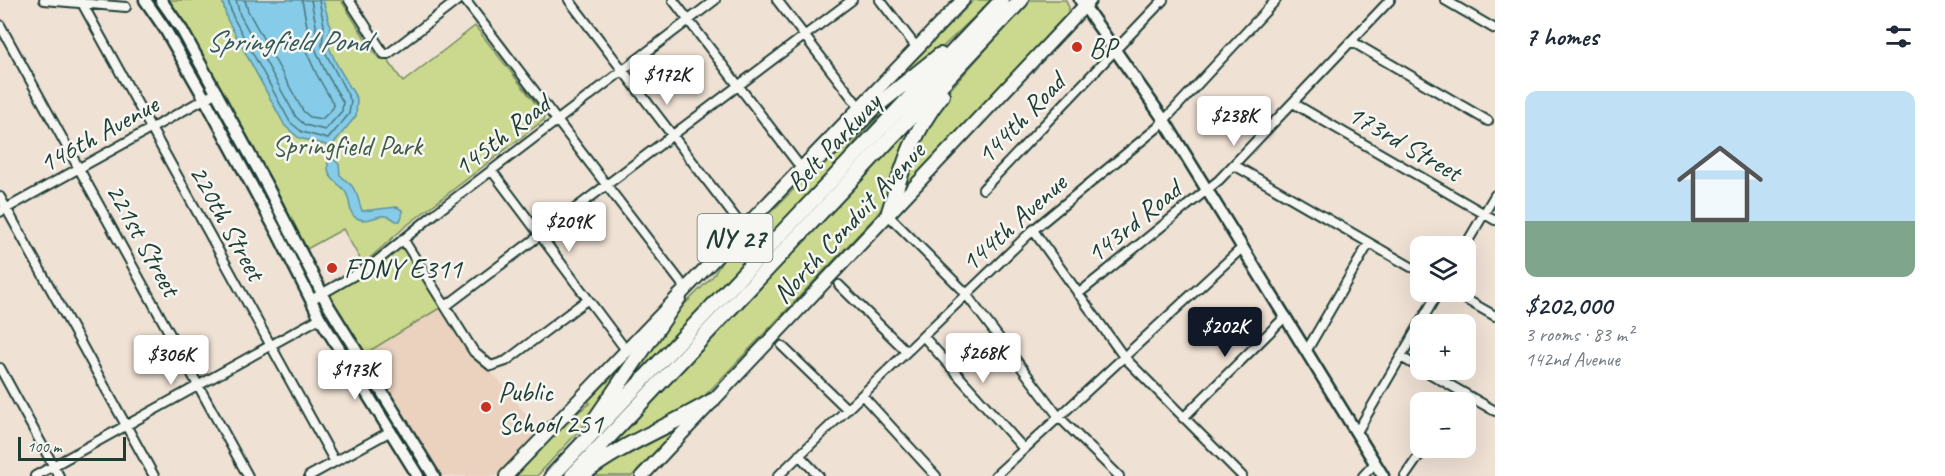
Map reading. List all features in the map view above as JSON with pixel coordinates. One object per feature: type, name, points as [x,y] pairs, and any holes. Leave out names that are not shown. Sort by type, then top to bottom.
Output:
[{"type":"highway","name":"Belt Parkway","points":[[550,476],[1002,0]]},
{"type":"highway","name":"Belt Parkway","points":[[572,476],[1021,0]]},
{"type":"highway","points":[[888,215],[911,146],[922,123],[1002,19]]},
{"type":"highway","points":[[802,169],[835,146],[874,108],[982,21]]},
{"type":"highway","points":[[550,476],[566,452],[606,405],[682,293]]},
{"type":"highway","points":[[581,476],[610,455],[680,420],[712,401]]},
{"type":"main road","name":"NY 27","points":[[506,476],[963,0]]},
{"type":"main road","name":"North Conduit Avenue","points":[[642,476],[1085,2]]},
{"type":"street","points":[[44,0],[126,7]]},
{"type":"street","points":[[145,0],[165,29],[264,206],[320,318],[418,476]]},
{"type":"street","points":[[161,0],[183,30],[323,293],[435,476]]},
{"type":"street","points":[[349,0],[381,52],[387,54],[458,0]]},
{"type":"street","points":[[465,0],[606,186],[682,293]]},
{"type":"street","points":[[569,0],[744,229]]},
{"type":"street","points":[[673,0],[802,169]]},
{"type":"street","name":"145th Road","points":[[311,300],[372,265],[715,0]]},
{"type":"street","points":[[777,0],[860,108]]},
{"type":"street","points":[[446,306],[852,0]]},
{"type":"street","points":[[880,0],[917,48]]},
{"type":"street","name":"144th Road","points":[[983,189],[1163,0]]},
{"type":"street","name":"144th Avenue","points":[[778,476],[1033,230],[1157,128],[1276,0]]},
{"type":"street","name":"143rd Road","points":[[1078,294],[1208,189],[1234,165],[1390,0]]},
{"type":"street","points":[[1444,0],[1495,29]]},
{"type":"street","points":[[1085,2],[1115,51],[1164,120],[1208,189],[1383,476]]},
{"type":"street","name":"220th Street","points":[[82,3],[335,462]]},
{"type":"street","name":"221st Street","points":[[0,25],[248,476]]},
{"type":"street","points":[[1351,41],[1488,121]]},
{"type":"street","name":"146th Avenue","points":[[3,210],[217,92]]},
{"type":"street","name":"173rd Street","points":[[1293,103],[1495,220]]},
{"type":"street","points":[[1234,165],[1410,266]]},
{"type":"street","points":[[492,171],[626,350]]},
{"type":"street","points":[[1471,236],[1495,195]]},
{"type":"street","points":[[0,197],[3,210],[154,476]]},
{"type":"street","points":[[888,215],[966,294],[1059,417],[1119,476]]},
{"type":"street","points":[[1033,230],[1124,357],[1242,476]]},
{"type":"street","points":[[403,239],[474,352],[491,366],[506,361],[588,299]]},
{"type":"street","points":[[1307,350],[1369,243]]},
{"type":"street","points":[[997,475],[1243,247]]},
{"type":"street","points":[[839,285],[906,351]]},
{"type":"street","points":[[1357,432],[1433,302]]},
{"type":"street","points":[[1470,302],[1495,316]]},
{"type":"street","points":[[1183,418],[1286,316]]},
{"type":"street","points":[[35,476],[320,318]]},
{"type":"street","points":[[922,336],[1024,449]]},
{"type":"street","points":[[783,346],[847,408]]},
{"type":"street","points":[[1401,357],[1410,362]]},
{"type":"street","points":[[0,368],[59,476]]},
{"type":"street","points":[[1441,380],[1462,392]]},
{"type":"street","points":[[862,395],[936,476]]},
{"type":"street","points":[[1476,400],[1495,411]]},
{"type":"street","points":[[309,476],[391,431]]},
{"type":"street","points":[[799,455],[819,476]]},
{"type":"street","points":[[1404,476],[1417,458]]},
{"type":"street","points":[[1363,476],[1375,463]]},
{"type":"shaded area","points":[[443,306],[468,350],[498,379],[540,432],[497,476],[441,476],[363,355]]},
{"type":"green space","name":"Springfield Park","points":[[165,0],[341,0],[375,54],[380,59],[387,59],[403,82],[475,26],[540,109],[545,119],[406,226],[363,264],[343,229],[307,249],[222,91]]},
{"type":"green space","points":[[974,0],[992,0],[929,60],[881,95]]},
{"type":"green space","points":[[1030,0],[1066,0],[1069,8],[1067,14],[907,184],[903,180],[917,140],[948,92]]},
{"type":"green space","points":[[901,92],[904,94],[865,130],[836,165],[620,396],[617,394],[670,319],[713,276],[723,260],[845,138]]},
{"type":"green space","points":[[921,113],[887,202],[875,217],[697,404],[616,446],[612,443]]},
{"type":"green space","points":[[402,245],[443,306],[363,355],[328,296],[376,267]]},
{"type":"green space","points":[[622,367],[624,369],[588,421],[537,476],[516,476],[571,418],[590,403],[588,401]]},
{"type":"green space","points":[[674,429],[675,431],[632,476],[586,476],[597,466]]},
{"type":"water","name":"Springfield Pond","points":[[222,0],[323,0],[330,25],[328,45],[357,99],[356,116],[333,144],[331,157],[339,164],[340,175],[352,186],[362,211],[397,207],[402,210],[400,221],[386,216],[364,220],[353,215],[345,192],[329,173],[326,145],[299,138],[285,126],[227,19]]},
{"type":"place","name":"BP","points":[[1077,47]]},
{"type":"place","name":"FDNY E311","points":[[332,268]]},
{"type":"place","name":"Public School 251","points":[[486,407]]}]
